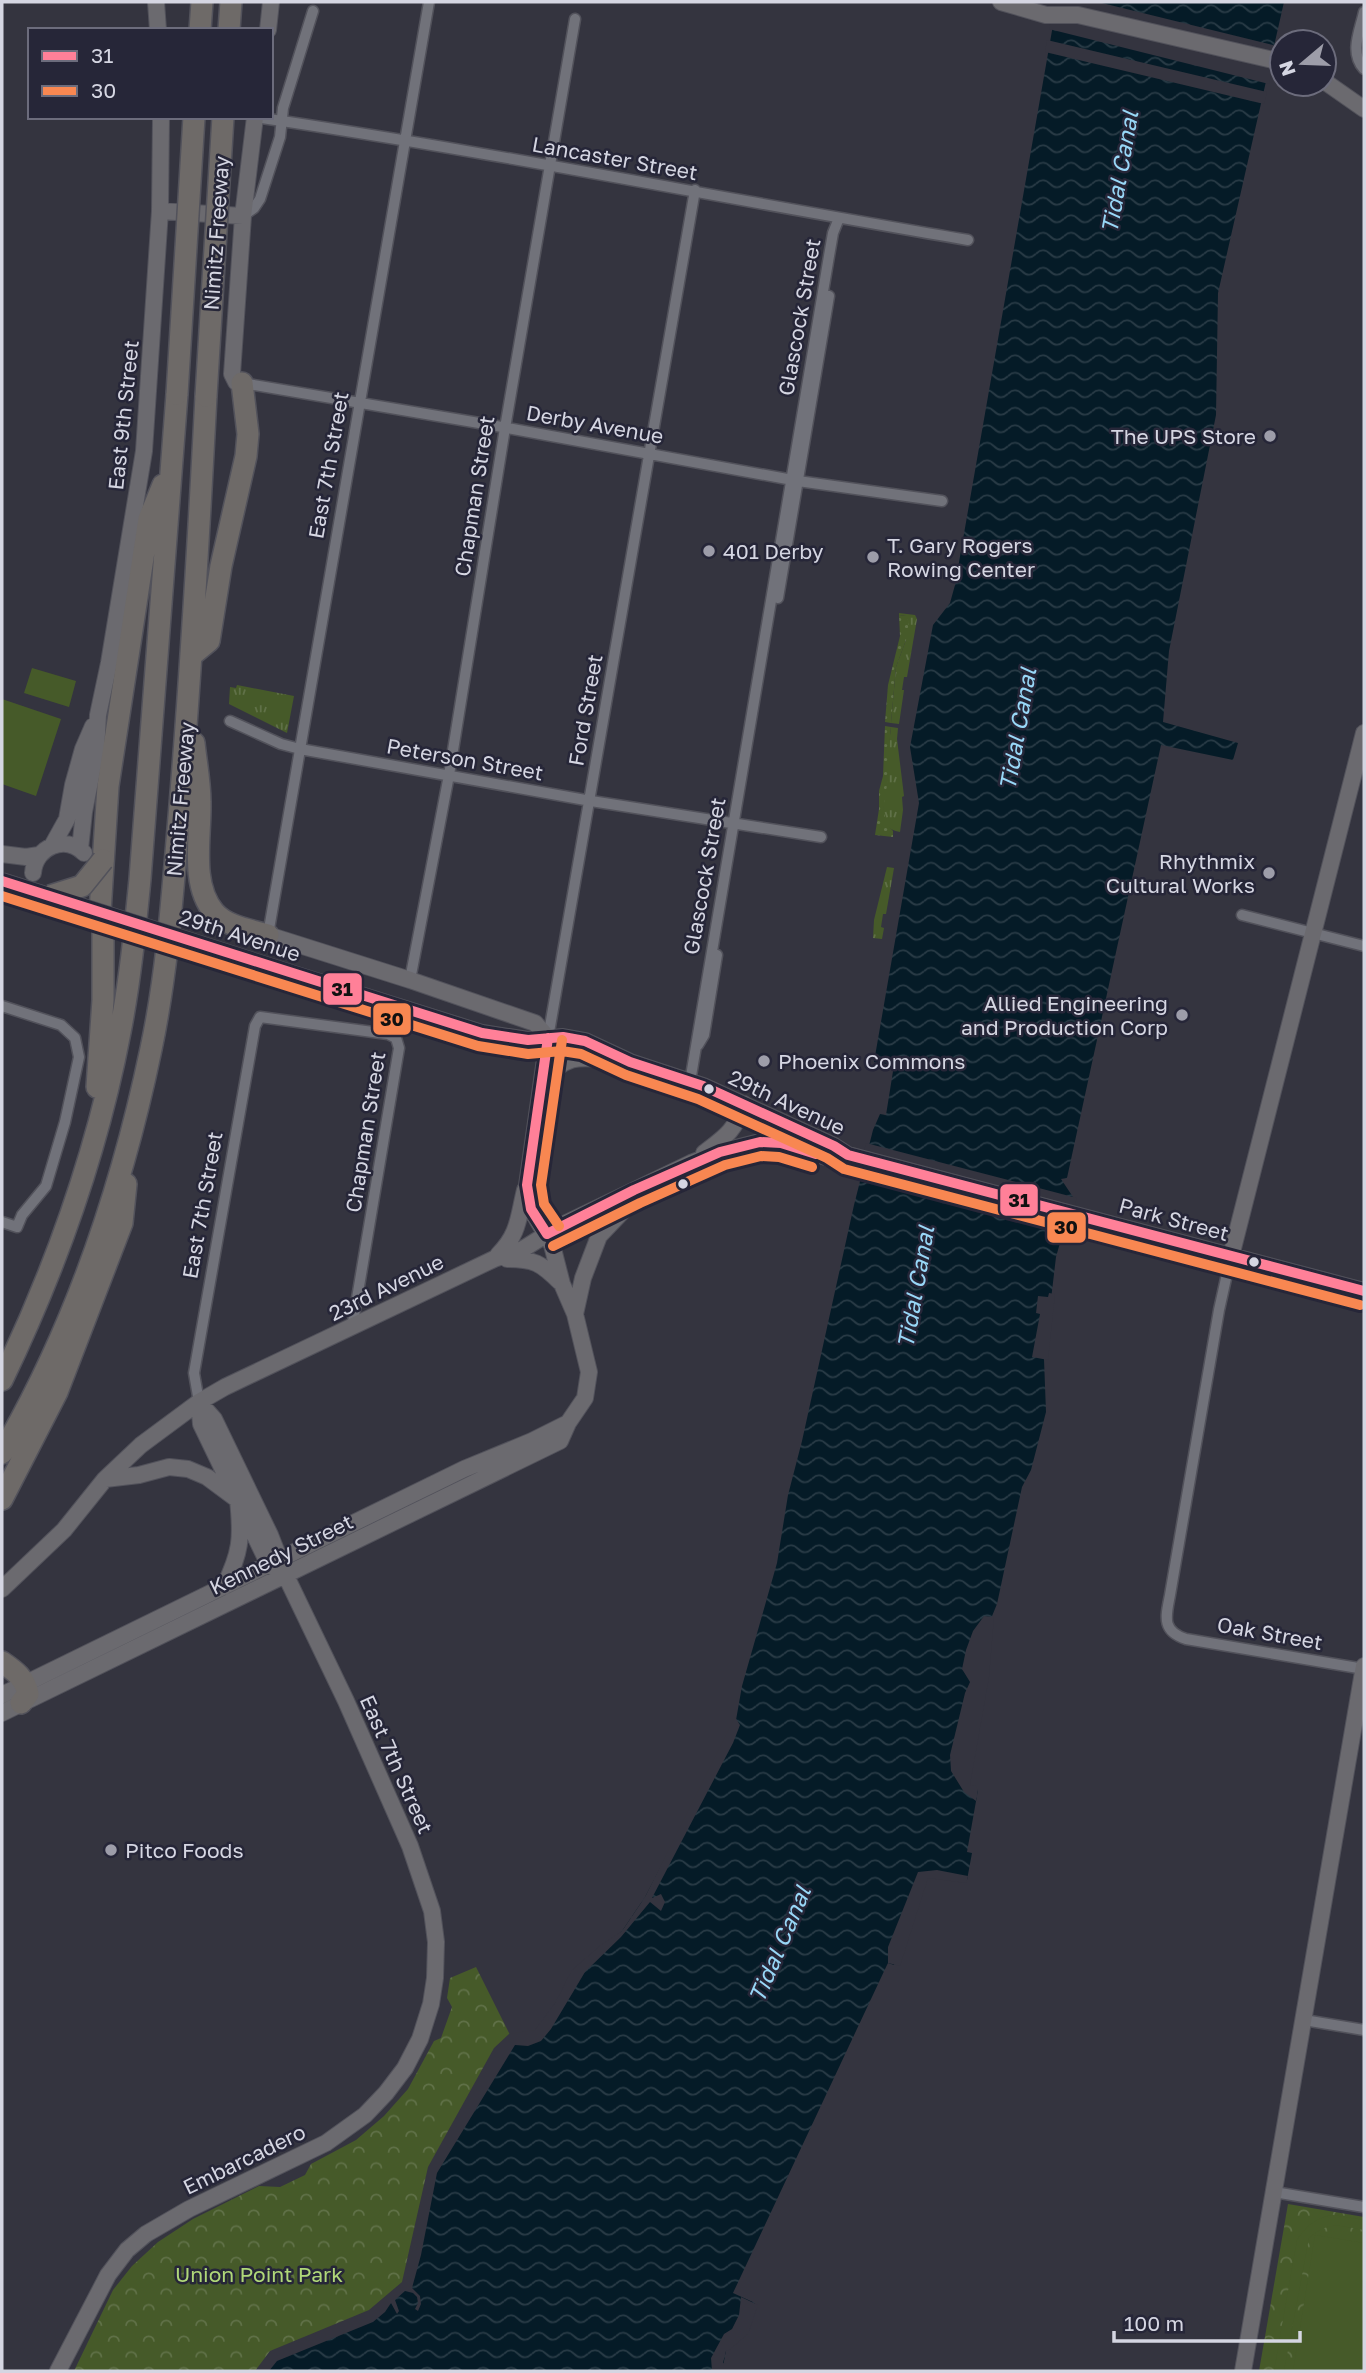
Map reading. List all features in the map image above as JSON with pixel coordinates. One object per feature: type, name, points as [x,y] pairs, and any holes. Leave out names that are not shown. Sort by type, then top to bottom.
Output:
[{"type":"highway","points":[[200,28],[202,2]]},
{"type":"highway","points":[[229,28],[231,2]]},
{"type":"highway","name":"Nimitz Freeway","points":[[2,1380],[54,1259],[91,1148],[120,1033],[132,955],[177,394],[194,119]]},
{"type":"highway","name":"Nimitz Freeway","points":[[2,1452],[32,1397],[72,1307],[111,1200],[152,1047],[166,960],[192,656],[223,119]]},
{"type":"highway","points":[[192,656],[209,640],[221,566],[246,456],[248,424],[242,383]]},
{"type":"highway","points":[[50,896],[82,886],[108,786],[149,520],[171,467]]},
{"type":"highway","points":[[189,692],[201,800],[199,862],[206,899],[215,913],[232,925],[268,936]]},
{"type":"highway","points":[[89,854],[101,922],[103,1000],[91,1148]]},
{"type":"highway","points":[[2,1499],[57,1392],[122,1223],[134,1120]]},
{"type":"highway","points":[[2,1662],[16,1672],[16,1694]]},
{"type":"main road","points":[[156,2],[158,28]]},
{"type":"main road","points":[[268,28],[271,2]]},
{"type":"main road","points":[[1006,2],[1051,8],[1268,59]]},
{"type":"main road","points":[[1338,91],[1364,109]]},
{"type":"main road","name":"East 9th Street","points":[[89,854],[83,819],[96,751],[98,715],[144,451],[160,211],[161,119]]},
{"type":"main road","points":[[242,383],[236,382],[232,374],[243,216],[255,119]]},
{"type":"main road","points":[[160,211],[243,216]]},
{"type":"main road","name":"East 9th Street","points":[[33,873],[33,865],[67,819],[83,749],[98,715]]},
{"type":"main road","points":[[1231,1256],[1364,733]]},
{"type":"main road","points":[[2,855],[26,857],[61,844],[89,854]]},
{"type":"main road","name":"29th Avenue","points":[[2,881],[50,896],[101,922],[281,970],[482,1033],[528,1040],[563,1037],[585,1041],[630,1062],[744,1104],[834,1146],[848,1156]]},
{"type":"main road","name":"29th Avenue","points":[[268,936],[410,980],[535,1023],[548,1038]]},
{"type":"main road","name":"Ford Street","points":[[547,1234],[531,1209],[527,1185],[548,1038]]},
{"type":"main road","points":[[542,1085],[558,1064],[568,1059],[580,1057],[630,1062]]},
{"type":"main road","points":[[691,1163],[726,1137],[738,1122],[744,1104]]},
{"type":"main road","name":"23rd Avenue","points":[[2,1590],[64,1530],[105,1479],[141,1445],[199,1402],[225,1387],[494,1259],[523,1249],[547,1234],[691,1163],[720,1152],[760,1142],[781,1143],[832,1159],[848,1156]]},
{"type":"main road","name":"Park Street","points":[[848,1156],[1364,1292]]},
{"type":"main road","points":[[494,1259],[516,1232],[527,1185]]},
{"type":"main road","name":"Kennedy Street","points":[[575,1314],[583,1278],[599,1236],[613,1218],[648,1185]]},
{"type":"main road","name":"Kennedy Street","points":[[16,1694],[286,1576],[560,1441],[568,1423],[585,1398],[589,1372],[575,1314],[562,1284],[547,1234]]},
{"type":"main road","points":[[494,1259],[532,1260],[544,1266],[562,1284]]},
{"type":"main road","name":"East 7th Street","points":[[199,1402],[201,1424],[238,1500],[286,1576],[356,1722],[414,1857],[432,1912],[436,1942],[436,1979]]},
{"type":"main road","name":"East 7th Street","points":[[199,1402],[214,1419],[275,1562]]},
{"type":"main road","name":"Kennedy Street","points":[[2,1713],[16,1694],[224,1587],[464,1469],[568,1423]]},
{"type":"main road","points":[[105,1479],[139,1475],[169,1467],[188,1469],[207,1477],[238,1500],[240,1545],[224,1587]]},
{"type":"main road","points":[[1244,2371],[1364,1668]]},
{"type":"main road","name":"Embarcadero","points":[[58,2371],[107,2274],[127,2250],[146,2234],[189,2209],[326,2143],[365,2115],[386,2094],[405,2068],[420,2039],[432,2004],[436,1979]]},
{"type":"street","name":"East 7th Street","points":[[268,936],[429,2]]},
{"type":"street","points":[[243,216],[254,208],[260,199],[280,136],[283,108],[313,11]]},
{"type":"street","points":[[1364,12],[1356,47],[1357,57],[1364,69]]},
{"type":"street","name":"Chapman Street","points":[[410,980],[449,775],[575,19]]},
{"type":"street","name":"Lancaster Street","points":[[268,119],[695,190],[968,240]]},
{"type":"street","name":"Ford Street","points":[[548,1038],[695,190]]},
{"type":"street","name":"Glascock Street","points":[[690,1082],[697,1047],[704,1035],[736,824],[794,480],[836,257],[839,218]]},
{"type":"street","name":"Derby Avenue","points":[[242,383],[794,480],[942,501]]},
{"type":"street","name":"Peterson Street","points":[[230,721],[281,744],[300,749],[590,801],[821,836]]},
{"type":"street","points":[[1242,915],[1364,946]]},
{"type":"street","points":[[2,1006],[61,1025],[75,1038],[79,1057],[65,1122],[46,1186],[22,1215],[17,1227],[2,1222]]},
{"type":"street","name":"East 7th Street","points":[[199,1402],[194,1373],[255,1026],[260,1017]]},
{"type":"street","name":"Chapman Street","points":[[260,1017],[388,1034],[396,1038],[399,1048],[352,1328]]},
{"type":"street","name":"Oak Street","points":[[1231,1256],[1166,1620],[1176,1636],[1186,1639],[1364,1668]]},
{"type":"street","points":[[1304,2020],[1364,2030]]},
{"type":"street","points":[[1274,2192],[1364,2207]]},
{"type":"green space","points":[[899,613],[915,615],[917,619],[907,677],[904,677],[899,724],[891,723],[896,667],[906,640],[906,616]]},
{"type":"green space","points":[[899,615],[906,616],[909,622],[906,640],[896,667],[891,723],[885,722],[888,685],[900,636]]},
{"type":"green space","points":[[32,668],[76,681],[69,707],[24,693]]},
{"type":"green space","points":[[237,685],[294,696],[287,733],[229,704],[230,687],[236,688]]},
{"type":"green space","points":[[2,699],[61,719],[36,796],[2,784]]},
{"type":"green space","points":[[885,726],[891,727],[890,767],[884,808],[893,837],[875,835],[883,776]]},
{"type":"green space","points":[[891,727],[898,728],[904,796],[900,832],[886,823],[883,804]]},
{"type":"green space","points":[[887,867],[894,868],[886,914],[883,914],[882,939],[873,938],[874,920]]},
{"type":"green space","name":"Union Point Park","points":[[476,1967],[511,2037],[405,2284],[370,2313],[258,2371],[74,2371],[113,2290],[132,2266],[158,2242],[193,2219],[259,2186],[280,2187],[305,2175],[311,2164],[356,2140],[384,2116],[408,2089],[434,2041],[441,2038],[452,2007],[447,1998],[450,1978]]},
{"type":"green space","points":[[1288,2204],[1364,2217],[1364,2371],[1259,2371]]},
{"type":"green space","points":[[1333,2215],[1364,2220],[1364,2230],[1329,2227],[1309,2238],[1284,2371],[1274,2371],[1297,2240],[1312,2223]]},
{"type":"green space","points":[[1315,2235],[1364,2243],[1364,2371],[1293,2371]]},
{"type":"water","name":"Tidal Canal","points":[[1057,2],[1284,2],[1278,28],[1268,28],[1268,73],[1218,293],[1216,415],[1169,651],[1163,722],[1238,743],[1233,760],[1161,745],[1067,1178],[1061,1179],[1073,1197],[1056,1257],[1044,1359],[1046,1412],[1031,1470],[1022,1487],[997,1604],[990,1621],[966,1787],[978,1790],[967,1852],[972,1853],[967,1880],[925,1874],[894,1965],[887,1965],[733,2293],[755,2303],[727,2346],[722,2371],[258,2371],[272,2354],[370,2313],[405,2284],[431,2169],[497,2050],[537,2033],[575,1972],[622,1931],[645,1897],[736,1720],[742,1686],[777,1563],[788,1495],[854,1205],[873,1130],[880,1114],[886,1115],[894,1065],[874,1062],[919,803],[910,747],[933,625],[950,603]]},
{"type":"pier","points":[[1055,2],[1098,2],[1268,44],[1268,84],[1049,29]]},
{"type":"pier","points":[[1047,40],[1267,92],[1264,104],[1045,52]]},
{"type":"pier","points":[[866,1143],[1077,1198],[1066,1233],[857,1178]]},
{"type":"pier","points":[[1049,1293],[1055,1294],[1048,1360],[1032,1357],[1040,1314],[1036,1313],[1038,1296],[1048,1297]]},
{"type":"pier","points":[[984,1616],[994,1617],[989,1677],[970,1785],[976,1786],[978,1790],[976,1801],[964,1792],[951,1771],[950,1755],[970,1682],[962,1669],[966,1650],[973,1631]]},
{"type":"pier","points":[[735,1717],[740,1725],[733,1743],[652,1898],[661,1894],[665,1902],[661,1911],[650,1902],[621,1937],[585,1972],[541,2041],[528,2046],[515,2045],[437,2173],[412,2288],[420,2296],[418,2311],[415,2309],[417,2297],[405,2291],[395,2300],[399,2311],[397,2314],[391,2303],[373,2322],[277,2361],[269,2371],[255,2371],[270,2351],[369,2310],[402,2282],[428,2167],[494,2048],[509,2034],[535,2030],[555,2003],[572,1970],[622,1931],[645,1897]]},
{"type":"pier","points":[[937,1870],[968,1876],[966,1883],[928,1878],[900,1966],[888,1963],[888,1947],[918,1872]]},
{"type":"pier","points":[[741,2297],[758,2305],[748,2334],[726,2351],[723,2363],[726,2364],[726,2371],[712,2371],[711,2358],[724,2334],[732,2329],[739,2315]]},
{"type":"transit line","name":"31","points":[[2,881],[482,1033],[528,1040],[563,1037],[585,1041],[630,1062],[703,1086],[834,1146],[848,1155],[1364,1291]]},
{"type":"transit line","name":"30","points":[[2,896],[478,1046],[528,1054],[562,1051],[581,1054],[626,1075],[698,1099],[827,1158],[844,1169],[1360,1305]]},
{"type":"transit line","name":"31","points":[[547,1234],[531,1209],[527,1185],[548,1038]]},
{"type":"transit line","name":"30","points":[[559,1226],[544,1204],[541,1185],[562,1040]]},
{"type":"transit line","name":"31","points":[[547,1234],[634,1190],[720,1152],[760,1142],[781,1143],[816,1154]]},
{"type":"transit line","name":"30","points":[[553,1246],[725,1165],[761,1156],[779,1157],[812,1167]]},
{"type":"place","name":"The UPS Store","points":[[1270,436]]},
{"type":"place","name":"401 Derby","points":[[709,551]]},
{"type":"place","name":"T. Gary Rogers Rowing Center","points":[[873,557]]},
{"type":"place","name":"Rhythmix Cultural Works","points":[[1269,873]]},
{"type":"place","name":"Allied Engineering and Production Corp","points":[[1182,1015]]},
{"type":"place","name":"Phoenix Commons","points":[[764,1061]]},
{"type":"place","name":"Pitco Foods","points":[[111,1850]]}]
